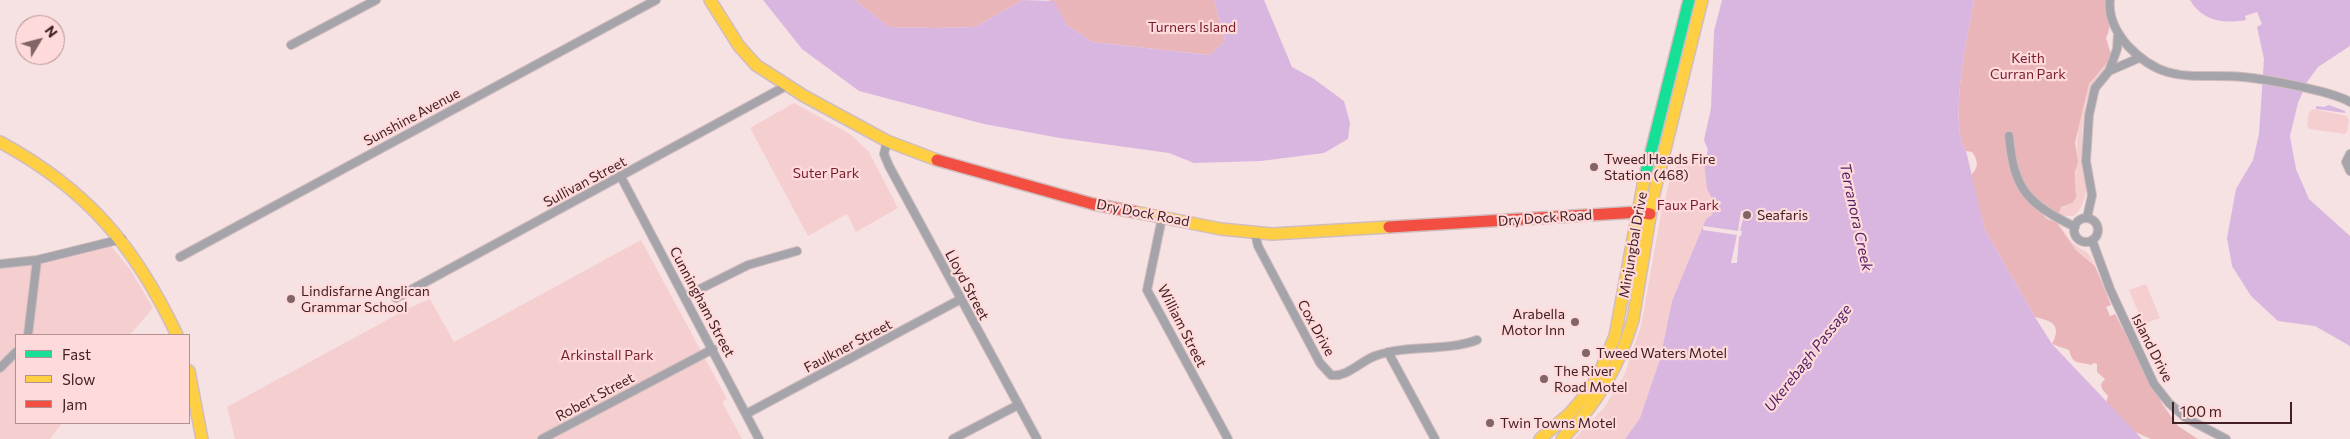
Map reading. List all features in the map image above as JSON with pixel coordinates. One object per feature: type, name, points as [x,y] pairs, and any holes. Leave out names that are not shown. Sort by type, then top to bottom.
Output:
[{"type":"street","points":[[291,46],[376,0]]},
{"type":"street","name":"Sunshine Avenue","points":[[180,257],[656,0]]},
{"type":"street","name":"Dry Dock Road","points":[[710,0],[745,54],[756,65],[786,86],[886,141],[939,161],[1077,200],[1162,218],[1254,233],[1348,231],[1644,213]]},
{"type":"street","name":"Minjungbal Drive","points":[[1562,439],[1600,398],[1615,372],[1634,320],[1644,213],[1656,123],[1689,0]]},
{"type":"street","name":"Minjungbal Drive","points":[[1540,439],[1580,402],[1606,360],[1619,318],[1644,213],[1702,0]]},
{"type":"street","points":[[2110,0],[2114,27],[2118,34],[2139,58],[2158,68],[2188,77],[2257,79],[2349,100]]},
{"type":"street","points":[[2087,218],[2092,195],[2092,186],[2086,161],[2089,115],[2095,88],[2109,71],[2117,49],[2118,34]]},
{"type":"street","points":[[2109,71],[2139,58]]},
{"type":"street","name":"Sullivan Street","points":[[396,298],[786,86]]},
{"type":"street","points":[[2009,136],[2012,165],[2027,194],[2049,214],[2075,227]]},
{"type":"street","name":"Lloyd Street","points":[[886,141],[884,154],[889,166],[1037,439]]},
{"type":"street","points":[[3,143],[64,182],[122,239],[157,293],[177,334]]},
{"type":"street","points":[[2350,154],[2346,162],[2350,171]]},
{"type":"street","name":"Cunningham Street","points":[[621,177],[686,296],[759,439]]},
{"type":"street","name":"William Street","points":[[1162,218],[1147,290],[1228,439]]},
{"type":"street","points":[[2087,218],[2093,220],[2098,229],[2097,235],[2092,240],[2081,240],[2076,235],[2075,227],[2080,220],[2087,218]]},
{"type":"street","name":"Cox Drive","points":[[1254,233],[1258,246],[1325,370],[1330,375],[1341,375],[1374,356],[1388,352],[1454,346],[1477,340]]},
{"type":"street","points":[[0,264],[38,260],[122,239]]},
{"type":"street","name":"Island Drive","points":[[2092,240],[2110,289],[2154,384],[2169,403],[2186,418],[2226,439]]},
{"type":"street","points":[[686,296],[748,266],[796,251]]},
{"type":"street","points":[[28,334],[38,260]]},
{"type":"street","name":"Faulkner Street","points":[[746,414],[961,299]]},
{"type":"street","name":"Robert Street","points":[[542,439],[713,348]]},
{"type":"street","points":[[1388,352],[1434,439]]},
{"type":"street","points":[[0,368],[15,353]]},
{"type":"street","points":[[190,376],[202,439]]},
{"type":"street","points":[[953,439],[1018,405]]},
{"type":"green space","points":[[855,0],[1023,0],[975,27],[935,28],[889,27]]},
{"type":"green space","name":"Turners Island","points":[[1048,0],[1214,0],[1225,41],[1210,55],[1092,42],[1067,25],[1054,2]]},
{"type":"green space","name":"Keith Curran Park","points":[[1974,0],[2108,0],[2110,24],[2106,38],[2112,58],[2089,84],[2075,143],[2078,162],[2075,172],[2076,198],[2072,203],[2061,207],[2058,216],[2042,214],[2047,219],[2056,222],[2076,250],[2095,266],[2111,305],[2106,307],[2110,316],[2115,314],[2163,405],[2178,426],[2198,439],[2151,439],[2135,432],[2106,403],[2108,396],[2102,389],[2101,384],[2105,379],[2097,372],[2097,364],[2091,365],[2076,362],[2069,350],[2052,344],[2055,339],[2056,328],[2051,322],[2035,317],[1985,230],[1972,180],[1972,174],[1977,166],[1976,158],[1972,152],[1966,151],[1961,137],[1959,120],[1961,77]]},
{"type":"green space","points":[[2110,59],[2110,63],[2091,89],[2085,108],[2082,138],[2086,179],[2084,199],[2081,208],[2074,216],[2058,216],[2061,207],[2072,203],[2076,198],[2077,139],[2085,94],[2094,76]]},
{"type":"green space","name":"Suter Park","points":[[794,103],[850,134],[869,152],[898,208],[856,232],[847,214],[808,236],[750,128]]},
{"type":"green space","points":[[2313,109],[2347,116],[2349,120],[2347,132],[2344,134],[2310,129],[2307,126],[2309,112]]},
{"type":"green space","name":"Faux Park","points":[[1685,158],[1704,164],[1707,189],[1715,205],[1713,215],[1706,219],[1672,301],[1660,359],[1640,418],[1625,439],[1574,439],[1604,408],[1624,376],[1641,326],[1661,214],[1672,172]]},
{"type":"green space","points":[[2056,222],[2074,244],[2089,254],[2095,265],[2076,250]]},
{"type":"green space","points":[[105,239],[130,269],[153,308],[131,334],[15,334],[15,424],[61,424],[50,439],[0,439],[0,260],[29,257]]},
{"type":"green space","name":"Arkinstall Park","points":[[641,240],[727,399],[722,402],[742,439],[235,439],[227,407],[409,308],[430,299],[454,342]]},
{"type":"green space","points":[[2146,284],[2160,318],[2143,324],[2129,290]]},
{"type":"water","points":[[763,0],[855,0],[889,27],[935,28],[975,27],[1023,0],[1054,1],[1067,25],[1092,42],[1210,55],[1225,41],[1214,0],[1264,0],[1292,67],[1314,79],[1344,101],[1350,123],[1348,139],[1324,153],[1261,161],[1194,163],[1169,153],[1060,138],[984,124],[859,91],[802,49]]},
{"type":"water","points":[[1722,0],[1974,0],[1961,77],[1959,120],[1961,137],[1985,230],[2052,344],[2142,439],[1625,439],[1640,418],[1660,359],[1672,301],[1706,219],[1712,215],[1715,205],[1707,189],[1704,164],[1708,150],[1704,140],[1711,108],[1714,31]]},
{"type":"water","points":[[2190,0],[2350,0],[2350,46],[2318,67],[2307,82],[2298,103],[2290,136],[2296,169],[2309,199],[2350,236],[2350,346],[2315,326],[2278,321],[2251,296],[2232,266],[2227,238],[2236,189],[2253,160],[2259,134],[2264,59],[2257,27],[2262,24],[2257,12],[2245,16],[2246,20],[2230,22],[2207,17]]},
{"type":"water","points":[[2329,105],[2345,111],[2345,113],[2316,109],[2316,106],[2324,107]]},
{"type":"pier","points":[[1741,211],[1745,211],[1740,231],[1742,231],[1741,236],[1739,236],[1737,263],[1731,263],[1737,235],[1703,230],[1703,226],[1738,231]]},
{"type":"traffic: fast","points":[[1644,180],[1689,0]]},
{"type":"traffic: slow","points":[[710,0],[739,46],[756,65],[804,96],[887,141],[937,160]]},
{"type":"traffic: slow","points":[[1562,439],[1586,412],[1614,369],[1633,320],[1653,198],[1702,0]]},
{"type":"traffic: slow","points":[[0,142],[58,179],[83,200],[105,223],[144,274],[176,334]]},
{"type":"traffic: slow","points":[[1540,439],[1569,414],[1589,391],[1600,372],[1615,336],[1644,180]]},
{"type":"traffic: slow","points":[[1135,212],[1221,229],[1272,234],[1389,227]]},
{"type":"traffic: slow","points":[[190,376],[202,439]]},
{"type":"traffic: jam","points":[[937,160],[1093,204],[1135,212]]},
{"type":"traffic: jam","points":[[1389,227],[1639,212],[1650,214]]},
{"type":"place","name":"Tweed Heads Fire Station (468)","points":[[1594,167]]},
{"type":"place","name":"Seafaris","points":[[1747,215]]},
{"type":"place","name":"Lindisfarne Anglican Grammar School","points":[[291,299]]},
{"type":"place","name":"Arabella Motor Inn","points":[[1575,322]]},
{"type":"place","name":"Tweed Waters Motel","points":[[1586,353]]},
{"type":"place","name":"The River Road Motel","points":[[1544,379]]},
{"type":"place","name":"Twin Towns Motel","points":[[1490,423]]},
{"type":"water label","name":"Terranora Creek","points":[[1856,217]]},
{"type":"water label","name":"Ukerebagh Passage","points":[[1808,358]]}]
